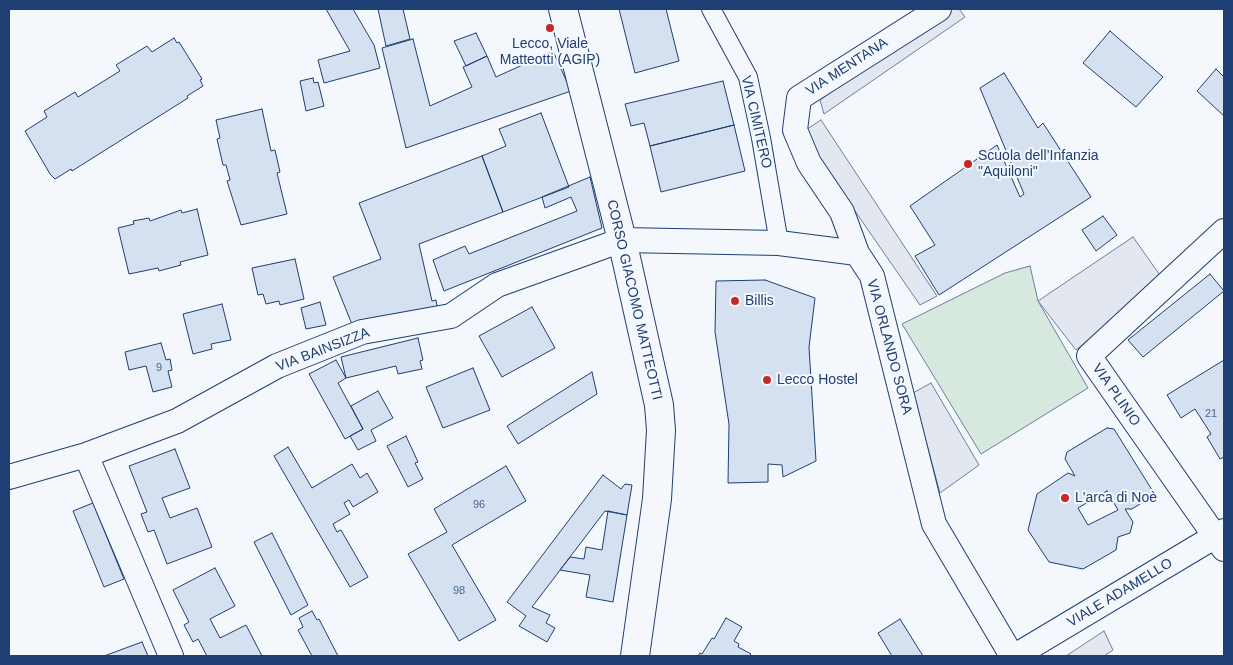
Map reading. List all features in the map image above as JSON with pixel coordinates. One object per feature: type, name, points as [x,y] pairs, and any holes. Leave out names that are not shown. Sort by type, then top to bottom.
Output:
[{"type":"street","name":"CORSO GIACOMO MATTEOTTI","points":[[563,9],[622,240],[654,377],[661,430],[657,499],[635,656]]},
{"type":"street","name":"VIA CIMITERO","points":[[711,9],[748,77],[761,138],[779,242]]},
{"type":"street","name":"VIA MENTANA","points":[[857,252],[842,212],[809,163],[795,130],[800,98],[939,9]]},
{"type":"street","name":"VIA PLINIO","points":[[1221,539],[1089,356],[1224,231]]},
{"type":"street","points":[[622,240],[779,242],[857,252]]},
{"type":"street","name":"VIA BAINSIZZA","points":[[9,477],[86,456],[177,420],[278,366],[362,332],[451,316],[497,286],[622,240]]},
{"type":"street","name":"VIA ORLANDO SORA","points":[[857,252],[872,276],[934,524],[1014,656]]},
{"type":"street","points":[[86,456],[171,656]]},
{"type":"street","name":"VIALE ADAMELLO","points":[[1014,656],[1221,539]]},
{"type":"shaded area","points":[[949,9],[959,9],[965,17],[824,114],[820,100]]},
{"type":"shaded area","points":[[821,120],[937,296],[920,305],[801,133]]},
{"type":"shaded area","points":[[1133,237],[1162,278],[1076,350],[1038,301]]},
{"type":"shaded area","points":[[1030,266],[1038,301],[1088,388],[981,454],[902,324],[1005,273]]},
{"type":"shaded area","points":[[931,383],[979,465],[940,493],[913,393]]},
{"type":"shaded area","points":[[1104,631],[1113,650],[1104,656],[1066,656]]},
{"type":"building","points":[[326,9],[353,9],[374,45],[380,68],[324,83],[318,60],[350,51]]},
{"type":"building","points":[[378,9],[403,9],[410,39],[386,46]]},
{"type":"building","points":[[619,9],[666,9],[679,61],[635,73]]},
{"type":"building","points":[[1110,31],[1163,77],[1136,107],[1083,63]]},
{"type":"building","points":[[476,33],[487,56],[466,66],[454,41]]},
{"type":"building","points":[[174,38],[177,43],[179,42],[202,79],[200,80],[203,86],[187,96],[188,98],[72,171],[71,169],[55,179],[50,174],[25,131],[47,117],[44,111],[75,92],[78,97],[120,71],[116,65],[147,46],[152,52]]},
{"type":"building","points":[[413,39],[430,106],[472,87],[463,67],[487,56],[496,77],[553,51],[571,91],[406,148],[382,48]]},
{"type":"building","points":[[1216,69],[1224,77],[1224,116],[1197,91]]},
{"type":"building","points":[[1004,73],[1038,128],[1043,123],[1091,197],[939,295],[915,256],[935,245],[910,206],[997,145],[1020,197],[1024,194],[980,88]]},
{"type":"building","points":[[313,78],[314,83],[318,82],[324,106],[306,111],[300,81]]},
{"type":"building","points":[[723,81],[734,125],[650,146],[644,123],[631,126],[625,104]]},
{"type":"building","points":[[262,109],[271,151],[275,150],[280,172],[277,173],[287,214],[241,225],[227,181],[230,180],[226,165],[223,165],[217,139],[220,138],[216,120]]},
{"type":"building","points":[[541,113],[569,187],[503,212],[482,156],[506,146],[499,129]]},
{"type":"building","points":[[734,125],[745,171],[661,192],[650,146]]},
{"type":"building","points":[[482,156],[503,212],[419,244],[432,301],[436,300],[438,311],[353,327],[333,277],[381,259],[359,203]]},
{"type":"building","points":[[590,177],[602,228],[444,291],[433,260],[465,246],[469,254],[577,211],[571,197],[545,208],[542,197]]},
{"type":"building","points":[[197,209],[208,255],[180,262],[181,265],[159,271],[158,268],[129,274],[118,228],[134,224],[133,221],[149,218],[150,221],[181,210],[182,213]]},
{"type":"building","points":[[1103,216],[1117,235],[1096,251],[1082,230]]},
{"type":"building","points":[[295,259],[304,299],[280,305],[279,301],[266,304],[263,294],[258,295],[252,268]]},
{"type":"building","points":[[1210,274],[1224,291],[1143,357],[1128,340]]},
{"type":"building","name":"Lecco Hostel","points":[[765,280],[815,298],[809,347],[816,461],[783,477],[782,465],[768,464],[768,482],[728,483],[729,424],[715,332],[716,281]]},
{"type":"building","points":[[320,302],[326,325],[306,329],[301,308]]},
{"type":"building","points":[[222,304],[231,340],[211,344],[212,349],[193,354],[183,314]]},
{"type":"building","points":[[532,307],[555,348],[502,377],[479,336]]},
{"type":"building","points":[[418,338],[423,360],[420,361],[422,369],[398,374],[396,366],[346,378],[341,357]]},
{"type":"building","points":[[161,343],[166,360],[170,359],[172,370],[168,371],[172,387],[153,392],[146,366],[129,370],[125,352]]},
{"type":"building","points":[[336,360],[346,378],[338,383],[363,429],[345,439],[309,374]]},
{"type":"building","points":[[1224,360],[1224,457],[1220,459],[1207,437],[1211,434],[1195,409],[1181,418],[1167,395]]},
{"type":"building","points":[[473,368],[490,410],[443,428],[426,387]]},
{"type":"building","points":[[592,372],[597,394],[518,444],[507,426]]},
{"type":"building","points":[[378,391],[393,418],[371,430],[376,441],[358,450],[350,436],[363,429],[351,406]]},
{"type":"building","name":"L'arca di Noè","points":[[1107,428],[1114,429],[1152,490],[1151,497],[1132,509],[1125,509],[1133,522],[1130,533],[1118,537],[1116,550],[1083,569],[1049,562],[1028,530],[1037,494],[1068,473],[1075,476],[1065,459],[1067,452]],"holes":[[[1107,491],[1118,510],[1088,525],[1078,508]]]},
{"type":"building","points":[[406,436],[418,462],[415,463],[423,479],[408,487],[387,446]]},
{"type":"building","points":[[288,447],[312,488],[352,464],[360,478],[367,473],[378,492],[353,507],[349,500],[344,503],[350,514],[333,524],[337,532],[341,530],[368,577],[350,587],[274,456]]},
{"type":"building","points":[[175,449],[190,488],[162,498],[170,518],[197,508],[212,547],[167,564],[154,530],[148,532],[141,514],[147,512],[129,466]]},
{"type":"building","points":[[506,466],[526,501],[452,545],[496,620],[459,641],[408,554],[447,532],[434,509]]},
{"type":"building","points":[[603,475],[621,489],[625,484],[632,485],[627,515],[605,511],[532,607],[550,615],[546,623],[555,628],[547,642],[519,626],[526,616],[507,602]]},
{"type":"building","points":[[93,503],[124,579],[104,587],[73,511]]},
{"type":"building","points":[[608,511],[627,515],[613,602],[586,597],[590,575],[560,570],[570,557],[584,559],[586,547],[602,550]]},
{"type":"building","points":[[272,533],[308,605],[291,615],[254,542]]},
{"type":"building","points":[[215,568],[235,606],[210,619],[220,638],[246,625],[262,656],[207,656],[198,639],[193,642],[184,625],[189,622],[173,590]]},
{"type":"building","points":[[312,611],[317,620],[319,619],[338,656],[312,656],[298,630],[303,627],[299,618]]},
{"type":"building","points":[[726,618],[742,627],[734,641],[739,644],[738,647],[751,654],[749,656],[698,656],[700,653],[702,654],[712,638],[714,639]]},
{"type":"building","points":[[900,619],[923,656],[892,656],[878,633]]},
{"type":"building","points":[[142,642],[148,656],[104,656]]},
{"type":"place","name":"Lecco, Viale Matteotti (AGIP)","points":[[550,28]]},
{"type":"place","name":"Scuola dell’Infanzia \"Aquiloni\"","points":[[968,164]]},
{"type":"place","name":"Billis","points":[[735,301]]},
{"type":"place","name":"Lecco Hostel","points":[[767,380]]},
{"type":"place","name":"L'arca di Noè","points":[[1065,498]]}]
